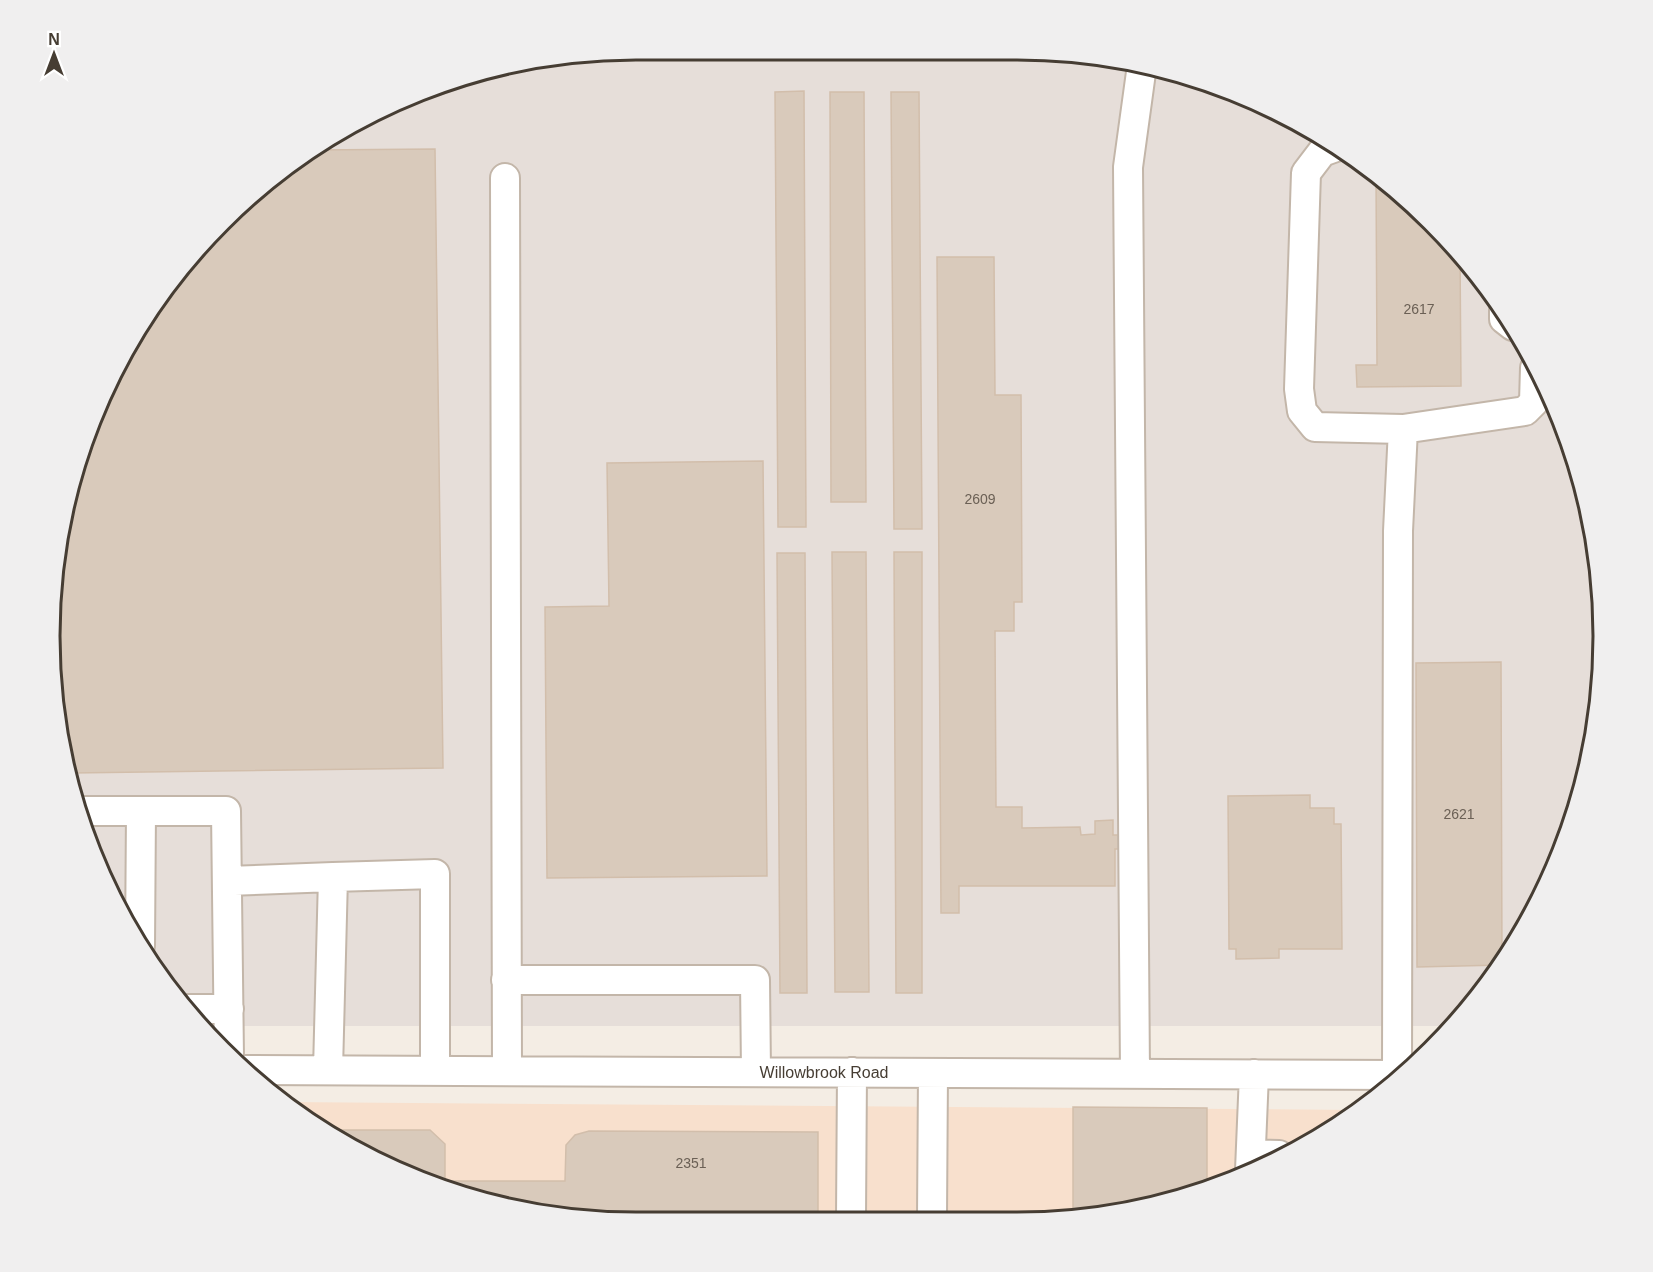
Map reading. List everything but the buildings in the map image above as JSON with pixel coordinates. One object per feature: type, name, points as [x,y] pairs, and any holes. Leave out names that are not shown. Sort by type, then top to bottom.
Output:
[{"type":"street","points":[[1135,1074],[1128,167],[1141,74]]},
{"type":"street","points":[[1326,150],[1322,152],[1306,173],[1299,389],[1302,411],[1316,427],[1403,429],[1502,416],[1525,411],[1534,402],[1535,382]]},
{"type":"street","points":[[505,178],[507,1071]]},
{"type":"street","points":[[1400,1066],[1398,531],[1403,429]]},
{"type":"street","points":[[88,811],[226,811],[229,1043]]},
{"type":"street","points":[[141,811],[141,930]]},
{"type":"street","points":[[227,881],[435,874],[435,1071]]},
{"type":"street","points":[[328,1070],[333,877]]},
{"type":"street","points":[[506,980],[755,980],[756,1072]]},
{"type":"street","points":[[197,1009],[229,1009]]},
{"type":"street","name":"Willowbrook Road","points":[[257,1070],[1390,1075]]},
{"type":"street","points":[[851,1212],[852,1072]]},
{"type":"street","points":[[932,1212],[933,1073]]},
{"type":"street","points":[[1250,1162],[1254,1074]]},
{"type":"shaded area","points":[[636,60],[1055,61],[1129,71],[1166,80],[1202,91],[1272,119],[1337,157],[1368,179],[1424,229],[1474,285],[1516,348],[1534,381],[1562,451],[1582,524],[1592,598],[1592,674],[1582,748],[1573,785],[1549,856],[1516,924],[1474,987],[1440,1026],[213,1026],[179,987],[157,956],[119,891],[91,821],[80,785],[65,711],[61,674],[61,598],[71,524],[91,451],[119,381],[157,316],[179,285],[229,229],[285,179],[348,137],[381,119],[451,91],[524,71],[598,61]]},
{"type":"shaded area","points":[[298,1102],[1344,1110],[1272,1153],[1237,1168],[1166,1192],[1092,1207],[1017,1212],[636,1212],[598,1211],[524,1201],[451,1181],[381,1153],[348,1135]]}]
